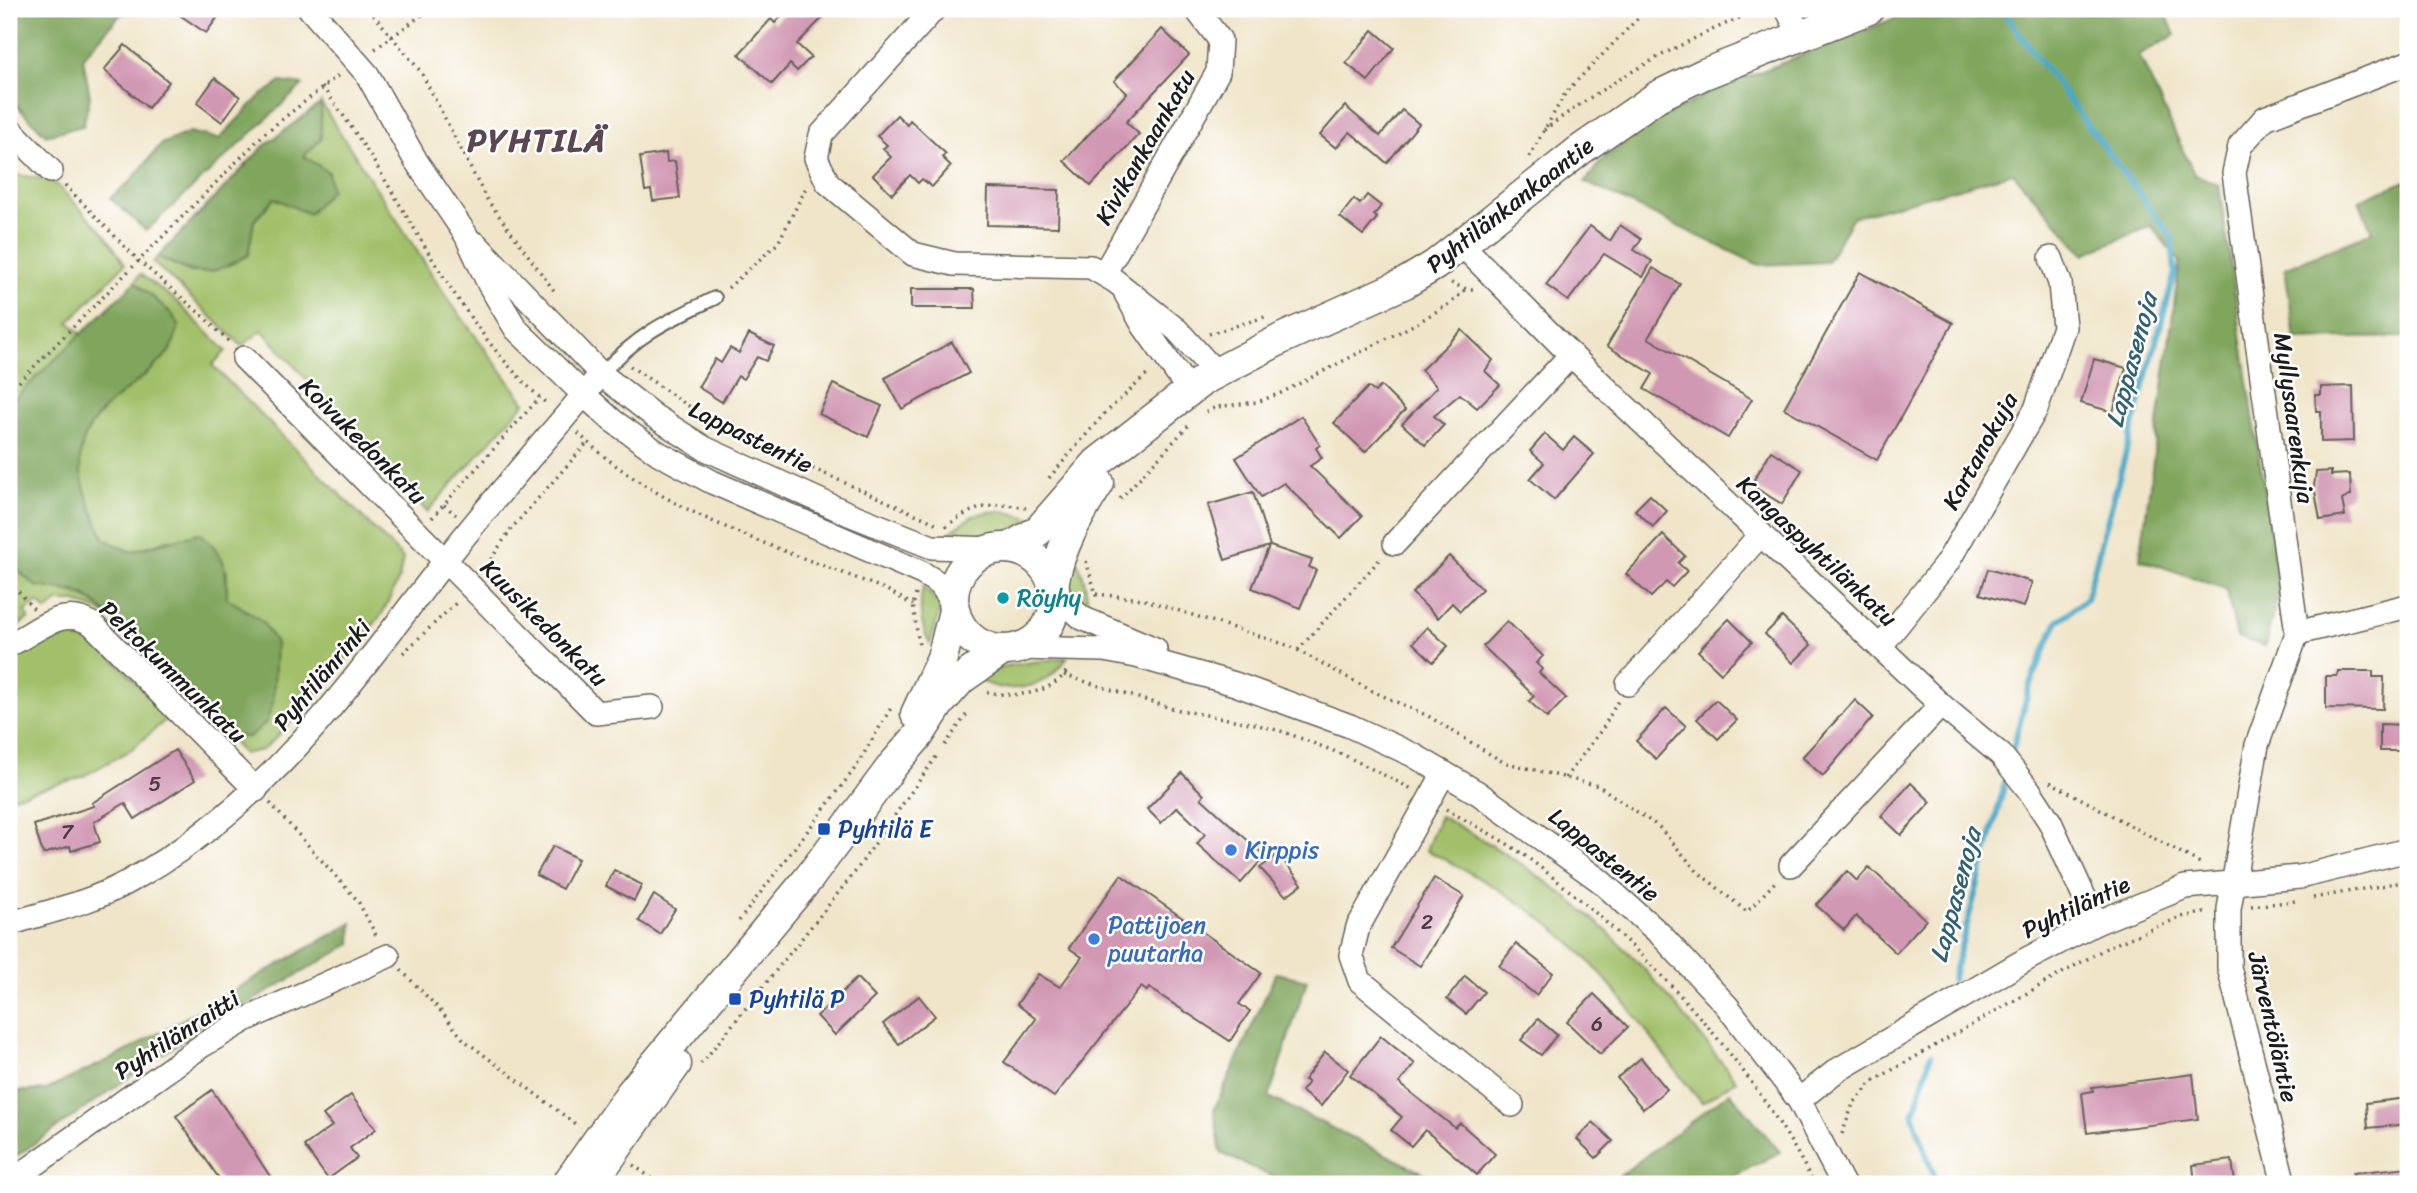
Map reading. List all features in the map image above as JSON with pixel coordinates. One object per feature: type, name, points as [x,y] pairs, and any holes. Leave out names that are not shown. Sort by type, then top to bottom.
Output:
[{"type":"street","name":"Lappastentie","points":[[310,9],[356,62],[466,235],[489,284],[516,329],[584,395],[613,421],[658,453],[712,482],[922,573],[940,584],[953,606]]},
{"type":"street","points":[[934,9],[827,125],[817,147],[819,170],[828,183],[913,254],[954,264],[1080,265],[1104,274],[1177,330],[1216,373]]},
{"type":"street","name":"Kivikankaankatu","points":[[1104,274],[1218,72],[1220,40],[1196,9]]},
{"type":"street","name":"Pyhtilänkankaantie","points":[[1002,548],[1038,531],[1097,463],[1125,441],[1194,402],[1216,373],[1405,284],[1463,246],[1580,150],[1637,109],[1793,22],[1869,9]]},
{"type":"street","name":"Myllysaarenkuja","points":[[2232,881],[2257,745],[2297,633],[2234,173],[2240,146],[2265,118],[2408,63]]},
{"type":"street","points":[[9,128],[51,171]]},
{"type":"street","name":"Lappastentie","points":[[466,235],[505,271],[601,374],[653,416],[704,448],[849,514],[932,547],[1002,548]]},
{"type":"street","name":"Kangaspyhtilänkatu","points":[[1463,246],[1571,355],[1941,705],[2001,755],[2029,789],[2050,822],[2096,923]]},
{"type":"street","name":"Kartanokuja","points":[[1880,647],[1947,563],[2036,410],[2064,327],[2060,283],[2051,258]]},
{"type":"street","points":[[1125,292],[1143,325],[1194,402]]},
{"type":"street","points":[[1395,543],[1571,355]]},
{"type":"street","name":"Koivukedonkatu","points":[[244,358],[445,560]]},
{"type":"street","name":"Pyhtilänrinki","points":[[11,923],[64,909],[127,883],[200,836],[256,790],[367,666],[445,560],[601,374]]},
{"type":"street","name":"Pyhtilänkankaantie","points":[[1054,589],[1067,537],[1125,441]]},
{"type":"street","points":[[1628,684],[1761,534]]},
{"type":"street","points":[[566,1184],[594,1133],[677,1064],[722,987],[809,878],[955,685],[1010,649],[1032,642],[1044,631],[1054,609],[1054,589],[1037,560],[1002,548],[976,556],[961,570],[955,582],[942,658],[893,765]]},
{"type":"street","name":"Kuusikedonkatu","points":[[445,560],[596,713],[652,707]]},
{"type":"street","name":"Lappastentie","points":[[1054,589],[1067,606],[1091,623],[1235,684],[1350,726],[1444,772],[1540,835],[1599,880],[1660,933],[1727,1006],[1799,1100],[1843,1184]]},
{"type":"street","points":[[953,606],[960,626],[972,639],[986,647],[1010,649]]},
{"type":"street","points":[[2297,633],[2408,606]]},
{"type":"street","name":"Peltokummunkatu","points":[[9,645],[67,615],[79,616],[92,624],[256,790]]},
{"type":"street","name":"Lappastentie","points":[[1010,649],[1081,649],[1136,656],[1235,684]]},
{"type":"street","points":[[1791,864],[1941,705]]},
{"type":"street","points":[[1444,772],[1358,927],[1351,955],[1360,981],[1513,1105]]},
{"type":"street","name":"Pyhtiläntie","points":[[1799,1100],[1836,1071],[2096,923],[2185,887],[2300,877],[2408,850]]},
{"type":"street","name":"Järventöläntie","points":[[2232,881],[2229,967],[2284,1184]]},
{"type":"street","name":"Pyhtilänraitti","points":[[9,1183],[181,1061],[245,1020],[388,956]]},
{"type":"street","points":[[592,1184],[594,1133]]},
{"type":"lane","points":[[601,374],[618,356],[652,329],[715,298]]},
{"type":"path","points":[[369,9],[394,35],[421,72],[486,198],[561,300]]},
{"type":"path","points":[[9,392],[266,132],[430,9]]},
{"type":"path","points":[[1542,132],[1612,82],[1730,21],[1762,9]]},
{"type":"path","points":[[715,298],[746,275],[778,243],[807,186],[819,170]]},
{"type":"path","points":[[51,171],[139,261],[204,317],[244,358]]},
{"type":"path","points":[[1194,402],[1216,407],[1245,405],[1281,393],[1417,323],[1452,302],[1466,289]]},
{"type":"path","points":[[618,356],[721,428],[945,527]]},
{"type":"path","points":[[418,533],[540,397]]},
{"type":"path","points":[[1118,502],[1194,420]]},
{"type":"path","points":[[401,655],[472,588],[511,529],[588,442]]},
{"type":"path","points":[[1067,537],[1083,552],[1096,594],[1091,623]]},
{"type":"path","points":[[1298,650],[1395,543]]},
{"type":"path","points":[[9,581],[47,624]]},
{"type":"path","points":[[1096,594],[1142,599],[1298,650],[1374,692],[1428,716],[1503,762],[1599,786],[1659,827],[1697,871],[1747,912],[1791,864]]},
{"type":"path","points":[[916,653],[917,642]]},
{"type":"path","points":[[983,691],[1016,695],[1034,692],[1065,675],[1081,649]]},
{"type":"path","points":[[1065,675],[1174,709],[1284,732],[1344,755],[1521,853],[1574,895],[1639,953],[1729,1053],[1791,1139],[1814,1184]]},
{"type":"path","points":[[1565,778],[1603,728],[1628,684]]},
{"type":"path","points":[[699,1067],[739,1013],[855,872],[975,702]]},
{"type":"path","points":[[735,926],[856,767],[892,705]]},
{"type":"path","points":[[2049,782],[2232,881]]},
{"type":"path","points":[[256,790],[331,868],[358,901],[388,956],[439,1009],[464,1040],[660,1184]]},
{"type":"path","points":[[1824,1148],[1841,1136],[1853,1104],[1873,1081],[2108,947],[2181,917],[2408,881]]},
{"type":"green space","points":[[9,9],[142,9],[121,14],[83,57],[90,97],[83,126],[46,135],[9,98]]},
{"type":"green space","points":[[1918,9],[2164,9],[2175,35],[2139,55],[2194,174],[2219,185],[2279,591],[2265,646],[2237,637],[2226,589],[2140,559],[2180,261],[2151,226],[2084,254],[2013,173],[1853,217],[1827,262],[1759,265],[1585,182],[1604,158],[1647,125],[1722,87]]},
{"type":"green space","points":[[281,82],[303,85],[146,231],[110,198],[131,181],[161,144],[190,132],[219,139],[259,97]]},
{"type":"green space","points":[[321,103],[448,299],[525,403],[427,512],[262,330],[242,346],[153,262],[158,257],[192,273],[248,255],[254,221],[274,198],[328,172],[303,156],[321,139]]},
{"type":"green space","points":[[321,103],[321,139],[304,156],[328,172],[331,190],[309,214],[274,198],[254,221],[248,255],[212,271],[194,271],[158,257],[264,146]]},
{"type":"green space","points":[[9,174],[47,179],[56,184],[105,234],[125,264],[69,322],[79,331],[109,392],[169,352],[179,325],[171,313],[135,282],[140,274],[175,300],[226,351],[212,365],[403,558],[399,579],[382,614],[332,677],[262,750],[243,754],[228,736],[249,737],[262,621],[227,598],[227,571],[170,539],[130,552],[104,539],[100,529],[57,588],[84,597],[107,615],[76,602],[58,602],[46,611],[38,602],[25,612],[29,618],[9,633],[9,627],[19,622],[9,624]]},
{"type":"green space","points":[[2408,180],[2408,337],[2295,339],[2285,268],[2372,232],[2359,200]]},
{"type":"green space","points":[[135,282],[171,313],[179,325],[167,354],[112,402],[89,428],[80,463],[83,482],[104,539],[130,552],[199,533],[219,554],[225,568],[227,598],[262,621],[276,643],[273,703],[266,723],[249,737],[228,736],[94,601],[78,592],[36,586],[9,563],[9,404]]},
{"type":"green space","points":[[1004,511],[1033,519],[991,537],[945,536],[971,517],[986,512]]},
{"type":"green space","points":[[1071,552],[1084,580],[1087,610],[1075,597],[1070,584]]},
{"type":"green space","points":[[923,586],[941,606],[930,644],[921,615]]},
{"type":"green space","points":[[60,631],[91,641],[105,652],[133,678],[168,718],[132,749],[82,777],[9,798],[9,657],[43,635]]},
{"type":"green space","points":[[1067,657],[1050,677],[1026,687],[999,687],[975,677],[1006,666]]},
{"type":"green space","points":[[1440,816],[1534,873],[1598,923],[1649,975],[1736,1080],[1702,1103],[1616,992],[1568,941],[1531,910],[1426,850]]},
{"type":"green space","points":[[352,923],[351,944],[176,1045],[9,1161],[9,1092],[46,1090],[125,1052]]},
{"type":"green space","points":[[1276,973],[1307,980],[1269,1097],[1446,1184],[1288,1184],[1221,1153],[1214,1110]]},
{"type":"green space","points":[[1730,1092],[1780,1152],[1719,1184],[1609,1184]]},
{"type":"building","points":[[171,9],[203,9],[217,18],[206,33]]},
{"type":"building","points":[[788,9],[831,9],[797,44],[811,57],[797,71],[790,64],[772,84],[739,54],[771,19],[775,23]]},
{"type":"building","points":[[1162,29],[1189,55],[1126,122],[1139,134],[1091,186],[1064,161],[1127,93],[1114,81]]},
{"type":"building","points":[[1373,30],[1394,48],[1368,81],[1346,63]]},
{"type":"building","points":[[125,45],[169,82],[148,108],[104,70]]},
{"type":"building","points":[[215,78],[240,97],[222,122],[197,103]]},
{"type":"building","points":[[1345,106],[1380,136],[1402,110],[1419,124],[1387,163],[1350,132],[1336,148],[1320,135]]},
{"type":"building","points":[[897,115],[907,125],[910,120],[946,154],[942,157],[951,166],[932,187],[922,179],[918,183],[910,175],[892,194],[873,175],[891,157],[883,149],[887,145],[877,136]]},
{"type":"building","points":[[666,153],[667,162],[675,161],[680,198],[653,201],[651,190],[645,191],[640,157]]},
{"type":"building","points":[[988,188],[1059,190],[1058,227],[987,225]]},
{"type":"building","points":[[1367,195],[1381,206],[1374,215],[1377,218],[1363,235],[1340,217],[1354,199],[1360,204]]},
{"type":"building","points":[[1620,225],[1641,239],[1634,250],[1652,261],[1643,277],[1604,254],[1568,301],[1546,285],[1590,226],[1610,241]]},
{"type":"building","points":[[1653,268],[1680,284],[1648,338],[1752,399],[1728,438],[1644,389],[1653,374],[1607,346]]},
{"type":"building","points":[[1860,272],[1953,323],[1877,460],[1784,408]]},
{"type":"building","points":[[911,289],[974,289],[975,308],[911,308]]},
{"type":"building","points":[[1462,330],[1493,360],[1485,371],[1500,385],[1477,408],[1460,394],[1434,416],[1444,425],[1425,445],[1402,424],[1437,387],[1421,370]]},
{"type":"building","points":[[749,334],[774,346],[766,361],[757,357],[743,379],[738,376],[722,402],[698,387],[715,359],[721,363],[730,348],[739,353]]},
{"type":"building","points":[[952,342],[969,373],[902,409],[885,378]]},
{"type":"building","points":[[2094,359],[2126,368],[2113,412],[2081,403]]},
{"type":"building","points":[[833,384],[882,406],[868,437],[819,414]]},
{"type":"building","points":[[1381,386],[1405,410],[1365,452],[1334,423],[1368,387],[1375,392]]},
{"type":"building","points":[[2353,386],[2354,441],[2321,442],[2321,411],[2316,411],[2315,395],[2321,395],[2321,387]]},
{"type":"building","points":[[1301,416],[1320,445],[1316,448],[1322,458],[1310,466],[1362,516],[1341,538],[1284,483],[1261,497],[1236,458]]},
{"type":"building","points":[[1545,434],[1563,450],[1574,437],[1594,454],[1554,500],[1530,479],[1544,463],[1530,451]]},
{"type":"building","points":[[1771,451],[1802,470],[1782,504],[1751,485]]},
{"type":"building","points":[[2331,471],[2331,475],[2350,474],[2351,495],[2342,500],[2345,516],[2320,520],[2314,486],[2316,472]]},
{"type":"building","points":[[1253,492],[1270,546],[1312,560],[1309,567],[1316,570],[1300,608],[1252,588],[1269,546],[1225,560],[1208,505]]},
{"type":"building","points":[[1650,495],[1667,511],[1653,527],[1635,510]]},
{"type":"building","points":[[1663,535],[1685,556],[1678,563],[1687,571],[1672,587],[1666,582],[1651,597],[1626,574]]},
{"type":"building","points":[[1449,556],[1482,589],[1460,611],[1452,603],[1438,618],[1412,593]]},
{"type":"building","points":[[1988,569],[2032,582],[2024,607],[1980,594]]},
{"type":"building","points":[[1782,617],[1811,645],[1793,663],[1765,634]]},
{"type":"building","points":[[1729,619],[1752,642],[1721,673],[1698,651]]},
{"type":"building","points":[[1507,621],[1543,656],[1536,663],[1542,669],[1539,673],[1566,698],[1547,718],[1529,701],[1534,696],[1483,646]]},
{"type":"building","points":[[1427,627],[1448,646],[1433,662],[1413,643]]},
{"type":"building","points":[[2338,671],[2373,671],[2373,677],[2384,677],[2383,709],[2326,708],[2326,676],[2337,676]]},
{"type":"building","points":[[1716,700],[1737,720],[1718,739],[1697,719]]},
{"type":"building","points":[[1855,700],[1873,717],[1823,776],[1802,757]]},
{"type":"building","points":[[1666,708],[1686,726],[1656,759],[1636,741]]},
{"type":"building","points":[[2380,724],[2408,725],[2408,751],[2380,751]]},
{"type":"building","points":[[175,750],[195,780],[135,819],[125,803],[94,822],[100,842],[71,851],[70,846],[43,854],[34,825],[94,806],[92,803]]},
{"type":"building","points":[[1182,773],[1204,795],[1201,798],[1265,856],[1241,883],[1197,844],[1205,834],[1177,807],[1161,823],[1147,809]]},
{"type":"building","points":[[1911,783],[1931,802],[1901,835],[1881,816]]},
{"type":"building","points":[[553,846],[578,859],[562,889],[536,875]]},
{"type":"building","points":[[1278,854],[1302,884],[1286,896],[1260,868]]},
{"type":"building","points":[[1869,867],[1926,920],[1896,953],[1856,916],[1844,930],[1816,905],[1847,871],[1857,881]]},
{"type":"building","points":[[614,870],[642,885],[634,901],[606,886]]},
{"type":"building","points":[[1121,875],[1261,973],[1239,1004],[1250,1011],[1230,1041],[1149,988],[1147,991],[1141,987],[1054,1097],[1004,1062],[1036,1019],[1017,1004],[1038,974],[1060,987],[1082,957],[1069,948]]},
{"type":"building","points":[[1434,878],[1464,896],[1420,966],[1391,948]]},
{"type":"building","points":[[654,895],[675,909],[660,934],[639,921]]},
{"type":"building","points":[[1516,944],[1553,973],[1536,995],[1499,966]]},
{"type":"building","points":[[1465,976],[1484,992],[1466,1014],[1447,999]]},
{"type":"building","points":[[857,978],[875,997],[835,1035],[817,1016]]},
{"type":"building","points":[[1594,994],[1628,1027],[1600,1054],[1567,1022]]},
{"type":"building","points":[[919,996],[935,1016],[899,1044],[883,1024]]},
{"type":"building","points":[[1538,1019],[1557,1035],[1541,1055],[1521,1040]]},
{"type":"building","points":[[1381,1036],[1415,1064],[1399,1083],[1455,1128],[1460,1123],[1495,1154],[1477,1175],[1425,1130],[1411,1146],[1391,1130],[1402,1117],[1350,1075]]},
{"type":"building","points":[[1325,1052],[1348,1070],[1321,1106],[1301,1091],[1308,1082],[1304,1080]]},
{"type":"building","points":[[1641,1058],[1667,1089],[1643,1109],[1617,1078]]},
{"type":"building","points":[[2193,1074],[2198,1119],[2087,1133],[2082,1093],[2093,1091],[2092,1087]]},
{"type":"building","points":[[212,1090],[275,1184],[223,1184],[176,1116]]},
{"type":"building","points":[[351,1095],[376,1129],[350,1148],[357,1158],[328,1179],[304,1146],[332,1126],[323,1115]]},
{"type":"building","points":[[2408,1098],[2408,1124],[2368,1128],[2366,1103]]},
{"type":"building","points":[[1593,1122],[1613,1141],[1596,1158],[1577,1139]]},
{"type":"building","points":[[2232,1160],[2235,1184],[2195,1184],[2193,1165]]},
{"type":"building","points":[[2408,1167],[2408,1184],[2354,1184],[2353,1173]]},
{"type":"waterway","name":"Lappasenoja","points":[[2001,9],[2171,236],[2175,272],[2086,599],[2057,622],[2030,684],[2012,752]]},
{"type":"waterway","name":"Lappasenoja","points":[[1952,980],[2006,779]]},
{"type":"waterway","name":"Lappasenoja","points":[[1931,1055],[1913,1116],[1937,1184]]},
{"type":"place","name":"Röyhy","points":[[1003,598]]},
{"type":"place","name":"Pyhtilä E","points":[[824,829]]},
{"type":"place","name":"Kirppis","points":[[1231,850]]},
{"type":"place","name":"Pattijoen puutarha","points":[[1094,939]]},
{"type":"place","name":"Pyhtilä P","points":[[735,999]]},
{"type":"district","name":"PYHTILÄ","points":[[537,140]]}]
